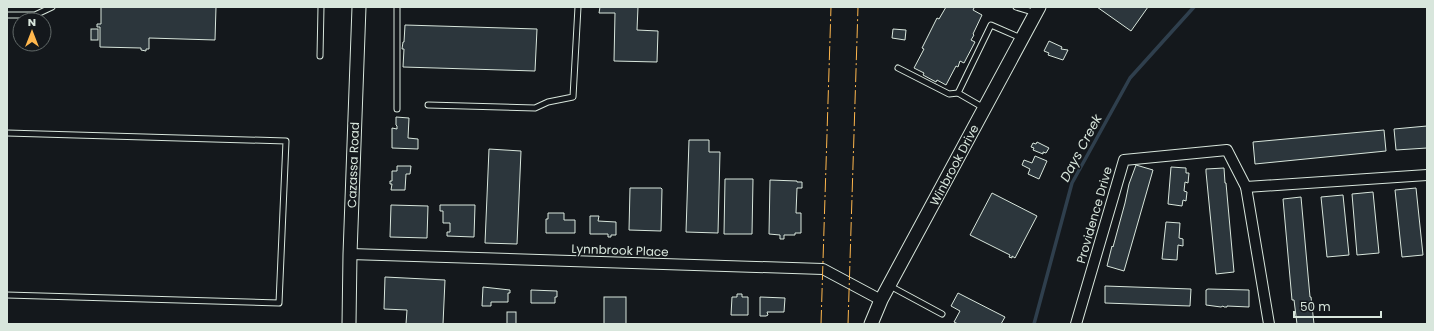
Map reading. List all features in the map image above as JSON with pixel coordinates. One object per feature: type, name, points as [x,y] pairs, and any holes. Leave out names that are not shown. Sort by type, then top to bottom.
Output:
[{"type":"street","name":"Cazassa Road","points":[[349,324],[350,254],[359,7]]},
{"type":"street","name":"Winbrook Drive","points":[[872,324],[881,300],[1038,10]]},
{"type":"street","name":"Providence Drive","points":[[1076,324],[1124,160],[1227,150],[1246,187]]},
{"type":"street","points":[[1269,324],[1246,187],[1427,175]]},
{"type":"street","name":"Lynnbrook Place","points":[[350,254],[823,269],[881,300]]},
{"type":"lane","points":[[7,15],[36,15],[52,7]]},
{"type":"lane","points":[[320,56],[321,7]]},
{"type":"lane","points":[[397,7],[397,109]]},
{"type":"lane","points":[[428,105],[535,108],[548,102],[573,97],[578,7]]},
{"type":"lane","points":[[1016,7],[1038,10]]},
{"type":"lane","points":[[958,93],[991,25],[1022,39]]},
{"type":"lane","points":[[898,68],[948,94],[958,93],[984,108]]},
{"type":"lane","points":[[7,133],[286,141],[278,303],[7,295]]},
{"type":"lane","points":[[889,286],[942,314]]},
{"type":"building","points":[[101,7],[216,7],[215,40],[149,38],[149,49],[146,49],[146,51],[141,50],[141,48],[100,47],[100,27],[97,27],[97,24],[101,24]]},
{"type":"building","points":[[600,7],[638,7],[637,30],[658,31],[657,62],[614,61],[615,13],[599,13]]},
{"type":"building","points":[[946,7],[972,7],[974,8],[973,10],[982,15],[971,40],[975,42],[964,63],[960,61],[958,67],[956,66],[946,85],[937,80],[936,82],[914,68],[937,18],[939,19]]},
{"type":"building","points":[[1097,7],[1148,7],[1131,31]]},
{"type":"building","points":[[405,25],[537,29],[535,71],[403,67],[404,49],[402,49]]},
{"type":"building","points":[[91,29],[98,29],[98,40],[91,40]]},
{"type":"building","points":[[893,29],[906,30],[905,40],[892,38]]},
{"type":"building","points":[[1049,41],[1062,47],[1061,49],[1068,50],[1063,60],[1048,55],[1049,53],[1044,51]]},
{"type":"building","points":[[396,117],[409,118],[408,138],[418,139],[418,149],[392,148],[392,128],[397,129]]},
{"type":"building","points":[[1427,126],[1427,148],[1396,150],[1394,129]]},
{"type":"building","points":[[1384,130],[1386,151],[1255,164],[1253,142]]},
{"type":"building","points":[[689,140],[709,140],[709,152],[720,152],[718,233],[686,232]]},
{"type":"building","points":[[1037,142],[1049,148],[1046,153],[1043,152],[1043,154],[1033,150],[1034,148],[1031,147],[1033,143],[1036,144]]},
{"type":"building","points":[[489,149],[521,151],[517,244],[485,243]]},
{"type":"building","points":[[1035,156],[1047,161],[1039,179],[1028,174],[1030,169],[1022,165],[1024,160],[1032,163]]},
{"type":"building","points":[[1136,165],[1153,170],[1124,271],[1107,266],[1129,184]]},
{"type":"building","points":[[397,166],[411,166],[410,174],[406,174],[405,190],[391,190],[392,184],[390,184],[390,181],[392,181],[392,171],[397,171]]},
{"type":"building","points":[[1171,167],[1186,168],[1186,173],[1189,173],[1188,183],[1185,182],[1184,191],[1187,192],[1186,201],[1183,200],[1182,206],[1168,204]]},
{"type":"building","points":[[1224,168],[1234,272],[1216,274],[1206,169]]},
{"type":"building","points":[[725,179],[753,179],[752,234],[724,234]]},
{"type":"building","points":[[770,180],[802,182],[802,188],[797,188],[796,213],[801,213],[801,233],[795,233],[795,235],[784,235],[784,239],[780,239],[780,235],[769,234]]},
{"type":"building","points":[[630,188],[662,189],[661,231],[629,230]]},
{"type":"building","points":[[1416,188],[1423,255],[1402,257],[1395,190]]},
{"type":"building","points":[[1373,192],[1379,253],[1357,255],[1352,194]]},
{"type":"building","points":[[992,193],[1037,216],[1015,258],[1012,256],[1012,258],[1009,257],[1010,255],[970,235]]},
{"type":"building","points":[[1343,195],[1349,255],[1327,257],[1321,197]]},
{"type":"building","points":[[1301,197],[1310,297],[1314,324],[1297,324],[1294,300],[1292,300],[1283,199]]},
{"type":"building","points":[[391,205],[428,206],[427,238],[390,237]]},
{"type":"building","points":[[440,205],[475,205],[474,237],[447,236],[447,232],[450,232],[450,223],[443,223],[443,211],[440,211]]},
{"type":"building","points":[[548,213],[564,213],[564,220],[575,220],[575,233],[546,233],[546,219],[548,219]]},
{"type":"building","points":[[590,216],[599,216],[598,221],[616,222],[616,235],[611,235],[611,237],[608,237],[608,234],[590,234]]},
{"type":"building","points":[[1166,222],[1180,223],[1179,238],[1183,239],[1183,246],[1178,245],[1177,260],[1162,259]]},
{"type":"building","points":[[385,277],[445,280],[443,324],[406,324],[407,310],[384,309]]},
{"type":"building","points":[[1105,286],[1191,289],[1190,306],[1105,303]]},
{"type":"building","points":[[483,287],[510,290],[510,293],[508,293],[508,302],[491,302],[491,306],[482,306]]},
{"type":"building","points":[[531,290],[557,291],[555,303],[531,303]]},
{"type":"building","points":[[1206,290],[1249,290],[1249,307],[1221,307],[1206,305]]},
{"type":"building","points":[[958,293],[1005,317],[1001,324],[958,324],[954,322],[960,311],[951,306]]},
{"type":"building","points":[[737,294],[742,294],[742,297],[748,297],[748,315],[731,315],[732,297],[737,297]]},
{"type":"building","points":[[604,297],[626,297],[626,324],[604,324]]},
{"type":"building","points":[[760,297],[785,298],[784,312],[767,312],[768,315],[760,316]]},
{"type":"building","points":[[507,312],[516,312],[516,324],[507,324]]},
{"type":"waterway","name":"Days Creek","points":[[1034,324],[1072,183],[1130,78],[1194,7]]},
{"type":"power","points":[[821,324],[831,7]]},
{"type":"power","points":[[848,324],[858,7]]}]
